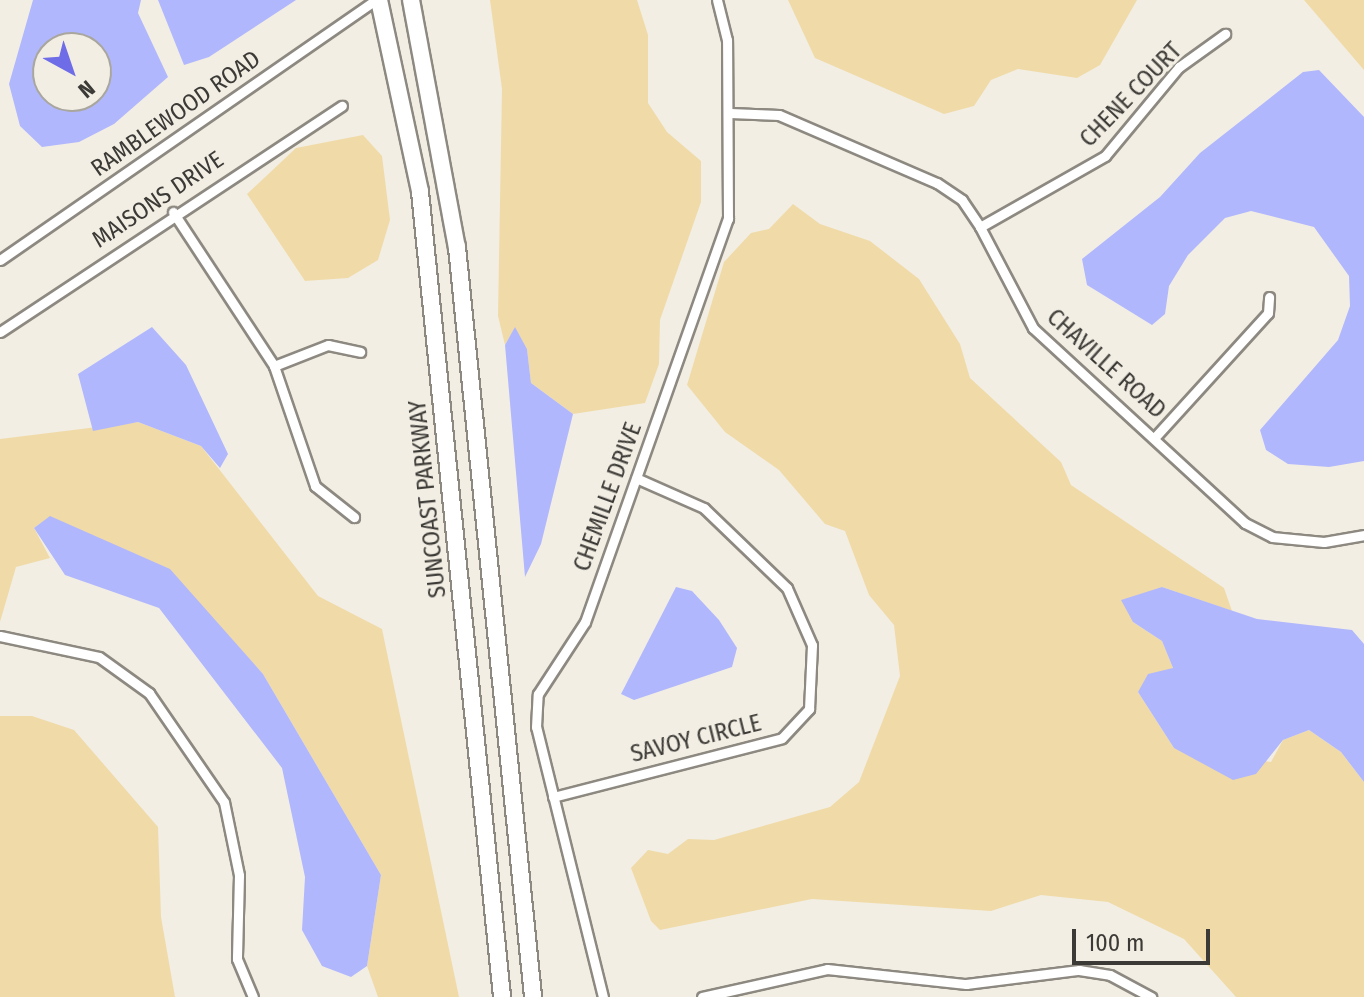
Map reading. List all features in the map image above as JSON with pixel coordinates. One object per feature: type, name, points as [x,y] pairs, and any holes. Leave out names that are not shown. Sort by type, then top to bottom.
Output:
[{"type":"highway","name":"SUNCOAST PARKWAY","points":[[377,0],[385,20],[426,247],[502,997]]},
{"type":"highway","points":[[412,1],[457,247],[533,997]]},
{"type":"street","name":"RAMBLEWOOD ROAD","points":[[0,260],[377,0]]},
{"type":"street","name":"CHEMILLE DRIVE","points":[[603,997],[536,727],[538,694],[585,622],[728,219],[730,113],[727,40],[717,0]]},
{"type":"street","name":"CHENE COURT","points":[[980,227],[1105,156],[1179,67],[1225,34]]},
{"type":"street","name":"MAISONS DRIVE","points":[[0,332],[173,212],[342,106]]},
{"type":"street","name":"CHAVILLE ROAD","points":[[730,113],[779,115],[937,183],[962,200],[980,227],[1033,328],[1156,436],[1245,523],[1272,537],[1324,542],[1364,535]]},
{"type":"street","points":[[173,212],[274,366],[315,486],[354,517]]},
{"type":"street","points":[[1156,436],[1268,313],[1269,297]]},
{"type":"street","points":[[274,366],[328,345],[360,352]]},
{"type":"street","name":"SAVOY CIRCLE","points":[[553,797],[782,738],[809,709],[812,645],[787,588],[704,508],[636,478]]},
{"type":"street","points":[[0,636],[99,657],[149,693],[224,802],[239,875],[237,959],[253,997]]},
{"type":"street","points":[[702,997],[827,969],[966,984],[1079,970],[1110,975],[1151,997]]},
{"type":"shaded area","points":[[490,0],[637,0],[648,35],[648,103],[667,132],[701,161],[701,202],[660,320],[659,364],[645,403],[573,414],[531,383],[527,349],[515,328],[505,345],[498,316],[502,89]]},
{"type":"shaded area","points":[[788,0],[1137,0],[1100,65],[1077,78],[1018,69],[991,80],[974,106],[944,114],[815,58]]},
{"type":"shaded area","points":[[1304,0],[1364,0],[1364,70]]},
{"type":"shaded area","points":[[363,135],[382,156],[390,220],[378,260],[348,278],[305,281],[247,194],[296,148]]},
{"type":"shaded area","points":[[793,204],[820,224],[870,241],[919,279],[960,344],[970,378],[1061,462],[1071,485],[1224,588],[1232,611],[1162,587],[1133,622],[1162,641],[1173,668],[1138,692],[1174,748],[1271,762],[1283,740],[1309,730],[1341,752],[1364,782],[1364,997],[1236,997],[1184,939],[1108,902],[1041,895],[991,911],[812,899],[660,930],[651,921],[631,868],[648,850],[668,854],[688,839],[714,840],[830,807],[859,782],[900,676],[894,625],[869,595],[845,531],[825,524],[779,470],[725,432],[687,385],[724,262],[751,233],[769,229]]},
{"type":"shaded area","points":[[138,422],[201,446],[318,596],[382,629],[459,997],[378,997],[367,966],[381,875],[263,674],[216,622],[50,517],[34,528],[50,558],[16,567],[0,622],[0,439]]},
{"type":"shaded area","points":[[0,716],[32,716],[74,730],[158,827],[161,917],[175,997],[0,997]]},
{"type":"water","points":[[33,0],[141,0],[138,13],[168,77],[114,124],[79,142],[42,147],[20,126],[9,84]]},
{"type":"water","points":[[158,0],[296,0],[209,57],[184,65]]},
{"type":"water","points":[[1319,70],[1364,117],[1364,461],[1329,467],[1288,464],[1266,450],[1260,430],[1338,340],[1350,306],[1349,276],[1314,227],[1251,211],[1225,218],[1188,255],[1169,286],[1165,314],[1152,325],[1087,285],[1082,259],[1160,197],[1200,153],[1303,72]]},
{"type":"water","points":[[152,327],[186,365],[228,454],[220,468],[201,446],[138,422],[93,431],[78,374]]},
{"type":"water","points":[[515,327],[527,349],[531,383],[573,414],[541,544],[525,577],[505,345]]},
{"type":"water","points":[[50,516],[170,569],[263,674],[381,875],[367,966],[351,977],[322,966],[302,930],[305,877],[282,768],[159,608],[65,575],[34,528]]},
{"type":"water","points":[[676,587],[692,591],[719,620],[737,648],[732,667],[634,700],[621,694]]},
{"type":"water","points":[[1162,587],[1257,619],[1352,630],[1364,644],[1364,782],[1341,752],[1309,730],[1283,740],[1256,774],[1233,780],[1174,748],[1138,692],[1148,674],[1173,668],[1162,641],[1133,622],[1121,600]]}]
